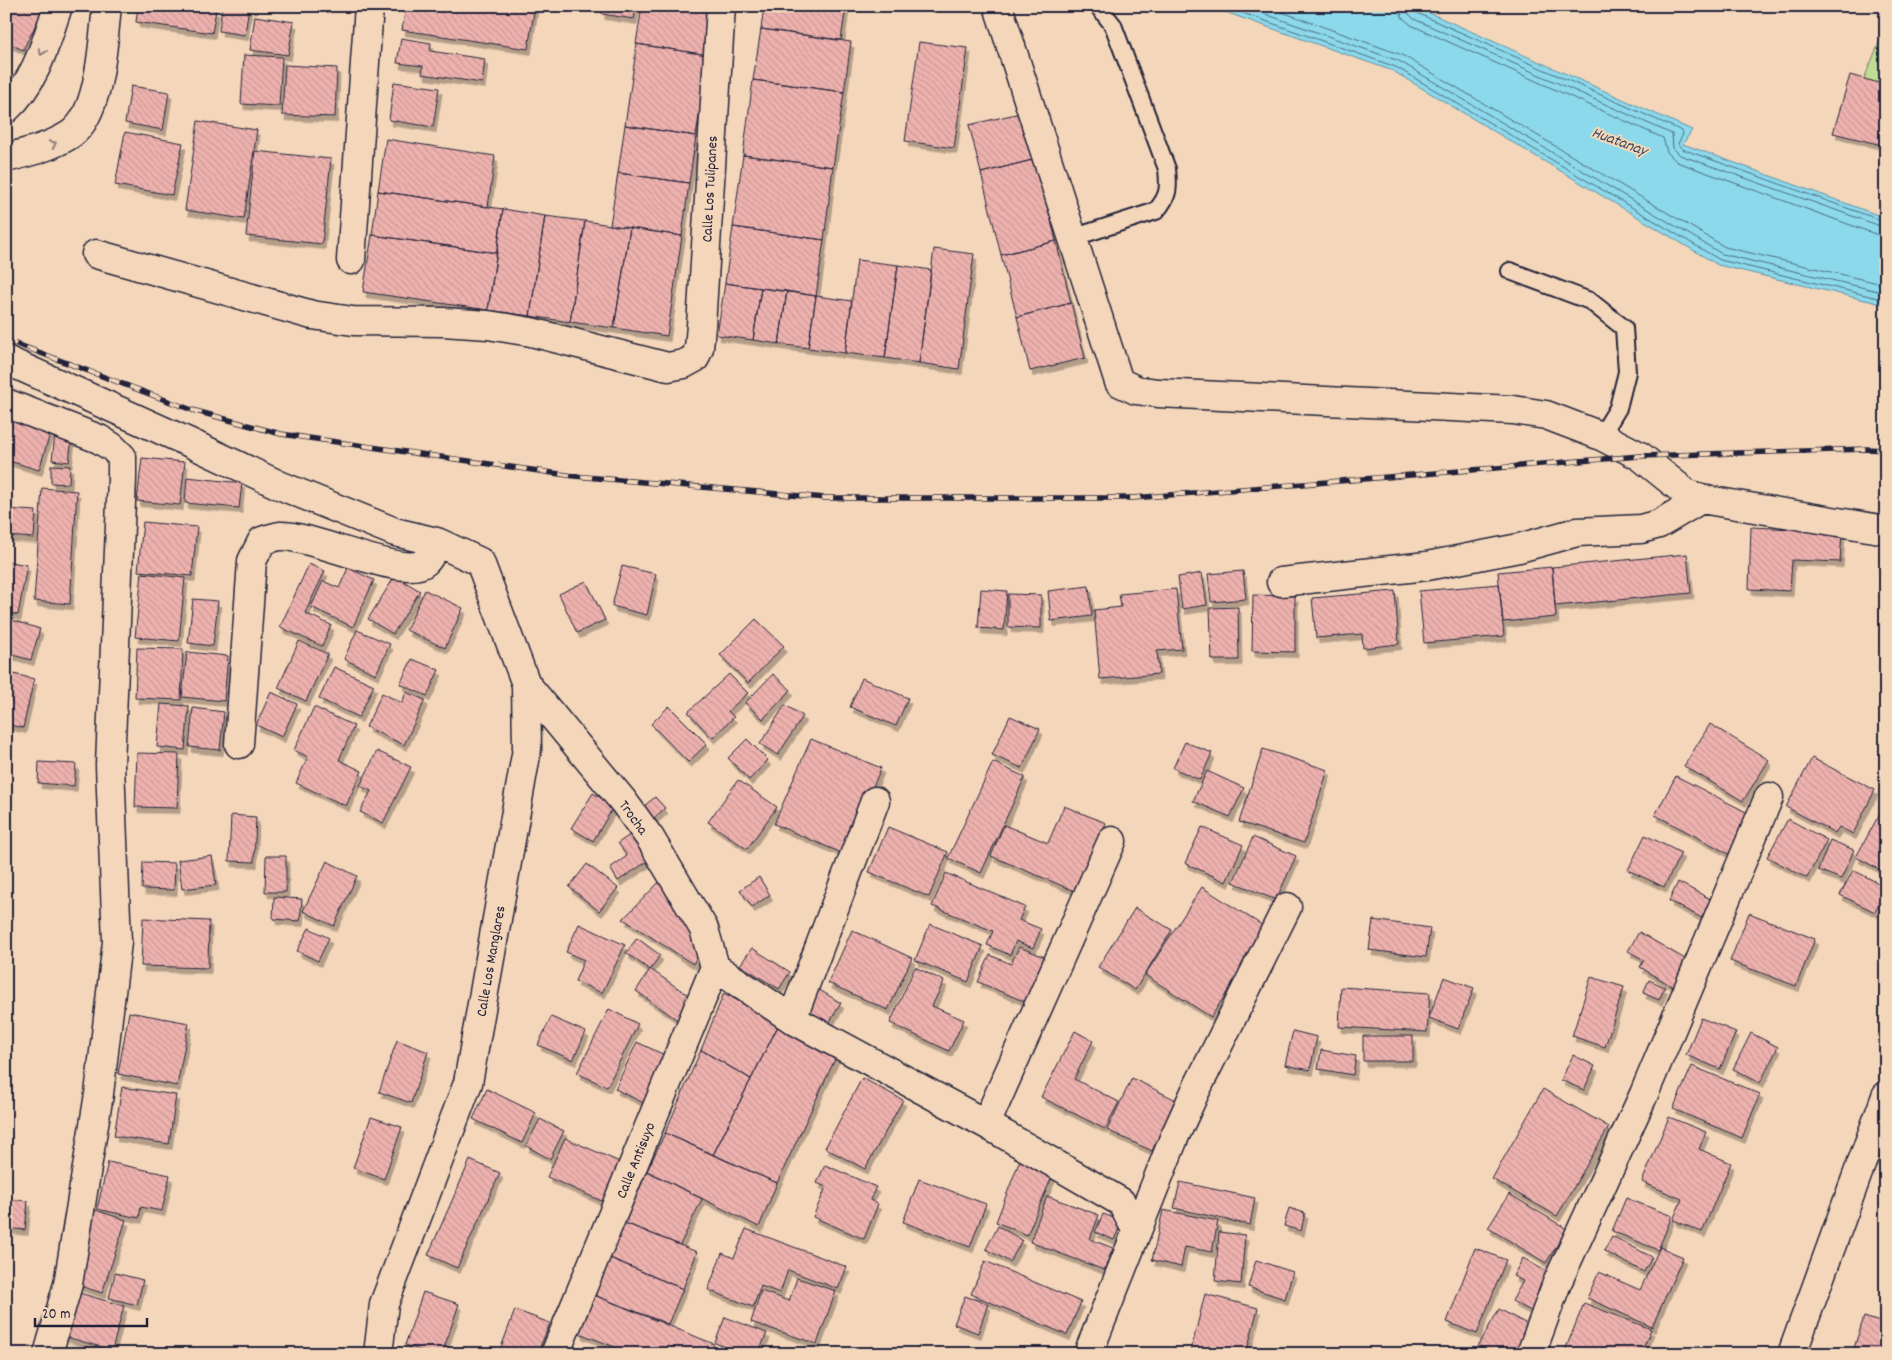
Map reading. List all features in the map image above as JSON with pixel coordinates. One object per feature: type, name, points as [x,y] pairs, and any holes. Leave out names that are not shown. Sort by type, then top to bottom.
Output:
[{"type":"street","points":[[6,109],[15,101],[37,67],[58,6]]},
{"type":"street","points":[[6,158],[48,147],[73,133],[83,119],[94,97],[99,74],[107,6]]},
{"type":"street","points":[[351,260],[369,6]]},
{"type":"street","name":"Calle Los Tulipanes","points":[[96,254],[312,315],[353,321],[444,322],[488,325],[531,332],[668,368],[684,364],[695,358],[699,348],[720,6]]},
{"type":"street","points":[[998,6],[1119,382],[1136,390],[1158,393],[1513,410],[1546,415],[1601,436],[1640,456],[1686,493],[1701,499],[1886,530]]},
{"type":"street","points":[[6,360],[143,421],[279,485],[395,532],[437,542],[425,562],[414,567],[391,564],[281,536],[262,541],[252,561],[239,744]]},
{"type":"street","points":[[6,403],[98,439],[112,447],[122,457],[110,765],[117,942],[99,1094],[69,1274],[48,1354]]},
{"type":"street","points":[[1281,582],[1427,566],[1520,548],[1577,532],[1641,529],[1659,524],[1701,499]]},
{"type":"street","name":"Calle Los Manglares","points":[[378,1354],[384,1304],[468,1083],[527,748],[526,684],[480,562],[437,542]]},
{"type":"street","name":"Trocha","points":[[526,684],[623,801],[650,838],[704,929],[715,967]]},
{"type":"street","points":[[1531,1354],[1557,1283],[1644,1094],[1769,798]]},
{"type":"street","points":[[792,1019],[875,801]]},
{"type":"street","points":[[986,1124],[1112,841]]},
{"type":"street","points":[[1088,1354],[1194,1092],[1287,907]]},
{"type":"street","points":[[715,967],[792,1019],[986,1124],[1121,1202],[1137,1231]]},
{"type":"street","name":"Calle Antisuyo","points":[[555,1354],[715,967]]},
{"type":"street","points":[[1792,1354],[1886,1096]]},
{"type":"lane","points":[[1072,238],[1156,211],[1166,200],[1168,186],[1167,169],[1113,25],[1098,6]]},
{"type":"lane","points":[[1510,272],[1590,301],[1624,328],[1627,372],[1618,408],[1601,436]]},
{"type":"green space","points":[[1886,26],[1886,85],[1864,79]]},
{"type":"water","name":"Huatanay","points":[[1208,6],[1414,6],[1692,130],[1683,144],[1886,218],[1886,305],[1718,265],[1393,71]]},
{"type":"building","points":[[6,6],[45,6],[23,50],[6,42]]},
{"type":"building","points":[[138,6],[192,6],[216,10],[212,33],[136,22]]},
{"type":"building","points":[[222,6],[249,6],[245,35],[219,31]]},
{"type":"building","points":[[406,6],[535,6],[528,49],[402,30]]},
{"type":"building","points":[[592,6],[636,6],[634,19],[602,14],[602,7]]},
{"type":"building","points":[[642,6],[707,6],[708,55],[636,44]]},
{"type":"building","points":[[764,6],[846,6],[841,40],[761,29]]},
{"type":"building","points":[[255,16],[294,22],[288,55],[250,50]]},
{"type":"building","points":[[761,29],[851,42],[844,92],[753,80]]},
{"type":"building","points":[[401,38],[431,43],[430,51],[485,59],[482,83],[422,74],[423,66],[397,63]]},
{"type":"building","points":[[919,42],[968,48],[954,148],[905,141]]},
{"type":"building","points":[[637,44],[708,55],[696,136],[625,125]]},
{"type":"building","points":[[244,55],[282,57],[279,106],[241,104]]},
{"type":"building","points":[[285,65],[337,68],[335,117],[282,115]]},
{"type":"building","points":[[1850,75],[1886,85],[1886,146],[1833,133]]},
{"type":"building","points":[[753,80],[844,92],[833,167],[743,155]]},
{"type":"building","points":[[394,82],[439,88],[433,127],[389,120]]},
{"type":"building","points":[[131,86],[169,92],[163,130],[125,123]]},
{"type":"building","points":[[1024,112],[1036,159],[981,173],[969,125]]},
{"type":"building","points":[[198,121],[257,130],[244,219],[185,210]]},
{"type":"building","points":[[625,125],[696,136],[689,183],[618,173]]},
{"type":"building","points":[[125,132],[183,143],[172,195],[115,185]]},
{"type":"building","points":[[386,139],[495,156],[488,207],[378,191]]},
{"type":"building","points":[[255,151],[331,159],[322,244],[246,236]]},
{"type":"building","points":[[743,155],[833,167],[824,240],[733,227]]},
{"type":"building","points":[[1036,159],[1056,241],[1001,255],[981,173]]},
{"type":"building","points":[[618,173],[689,183],[682,236],[610,225]]},
{"type":"building","points":[[378,191],[503,209],[497,253],[372,235]]},
{"type":"building","points":[[503,209],[545,216],[530,316],[488,310]]},
{"type":"building","points":[[545,216],[585,221],[570,322],[530,316]]},
{"type":"building","points":[[585,221],[630,228],[614,328],[570,322]]},
{"type":"building","points":[[733,227],[824,240],[816,296],[725,283]]},
{"type":"building","points":[[630,228],[682,236],[667,336],[614,328]]},
{"type":"building","points":[[372,235],[497,253],[488,310],[363,292]]},
{"type":"building","points":[[1056,241],[1071,303],[1017,317],[1001,255]]},
{"type":"building","points":[[934,249],[974,254],[959,369],[919,363]]},
{"type":"building","points":[[857,260],[898,265],[885,358],[845,353]]},
{"type":"building","points":[[898,265],[931,270],[919,363],[885,358]]},
{"type":"building","points":[[725,283],[761,288],[753,340],[717,335]]},
{"type":"building","points":[[761,288],[787,291],[779,344],[753,340]]},
{"type":"building","points":[[787,291],[816,296],[808,348],[779,344]]},
{"type":"building","points":[[816,296],[852,301],[845,353],[808,348]]},
{"type":"building","points":[[1071,303],[1085,358],[1030,371],[1017,317]]},
{"type":"building","points":[[6,407],[53,424],[39,470],[6,460]]},
{"type":"building","points":[[55,434],[72,436],[69,462],[52,460]]},
{"type":"building","points":[[142,458],[185,462],[180,505],[137,501]]},
{"type":"building","points":[[51,465],[70,466],[69,484],[51,483]]},
{"type":"building","points":[[187,477],[242,483],[239,508],[185,503]]},
{"type":"building","points":[[42,488],[77,491],[70,604],[34,601]]},
{"type":"building","points":[[6,509],[36,511],[34,538],[6,536]]},
{"type":"building","points":[[143,522],[197,527],[192,576],[138,571]]},
{"type":"building","points":[[1751,527],[1842,531],[1840,562],[1792,560],[1790,591],[1749,589]]},
{"type":"building","points":[[1687,554],[1691,593],[1555,606],[1552,567]]},
{"type":"building","points":[[6,561],[27,565],[18,615],[6,612]]},
{"type":"building","points":[[309,564],[325,571],[305,613],[331,625],[322,646],[280,627]]},
{"type":"building","points":[[622,566],[656,574],[647,615],[612,606]]},
{"type":"building","points":[[1552,567],[1556,617],[1503,622],[1498,572]]},
{"type":"building","points":[[348,568],[374,580],[353,627],[311,607],[323,581],[339,588]]},
{"type":"building","points":[[1243,571],[1246,599],[1211,602],[1208,574]]},
{"type":"building","points":[[142,573],[185,578],[179,641],[135,637]]},
{"type":"building","points":[[1202,573],[1207,605],[1182,609],[1178,577]]},
{"type":"building","points":[[395,576],[420,591],[393,634],[368,619]]},
{"type":"building","points":[[586,581],[605,620],[577,633],[559,594]]},
{"type":"building","points":[[1499,584],[1504,636],[1424,643],[1419,591]]},
{"type":"building","points":[[1089,586],[1092,616],[1051,621],[1048,591]]},
{"type":"building","points":[[981,589],[1007,591],[1004,630],[978,628]]},
{"type":"building","points":[[1176,589],[1182,649],[1157,651],[1159,674],[1100,679],[1094,610],[1121,607],[1119,594]]},
{"type":"building","points":[[425,590],[463,608],[445,648],[406,630]]},
{"type":"building","points":[[1395,591],[1399,644],[1363,648],[1362,634],[1316,638],[1312,598]]},
{"type":"building","points":[[1008,594],[1041,595],[1041,628],[1008,627]]},
{"type":"building","points":[[1253,595],[1295,596],[1295,652],[1252,651]]},
{"type":"building","points":[[193,599],[218,601],[213,646],[188,643]]},
{"type":"building","points":[[1238,607],[1239,660],[1212,660],[1210,608]]},
{"type":"building","points":[[6,618],[40,629],[31,660],[6,653]]},
{"type":"building","points":[[756,619],[784,646],[748,683],[720,655]]},
{"type":"building","points":[[357,630],[390,644],[376,674],[344,659]]},
{"type":"building","points":[[299,641],[328,654],[306,701],[278,688]]},
{"type":"building","points":[[137,648],[183,649],[181,700],[135,698]]},
{"type":"building","points":[[187,652],[228,656],[224,701],[182,697]]},
{"type":"building","points":[[412,659],[439,670],[427,696],[400,684]]},
{"type":"building","points":[[334,667],[374,685],[359,717],[319,699]]},
{"type":"building","points":[[6,672],[34,679],[23,728],[6,724]]},
{"type":"building","points":[[729,674],[748,693],[728,711],[734,717],[712,738],[688,712]]},
{"type":"building","points":[[773,674],[791,690],[763,719],[745,703]]},
{"type":"building","points":[[862,678],[908,698],[896,726],[850,707]]},
{"type":"building","points":[[271,692],[297,704],[282,737],[256,725]]},
{"type":"building","points":[[406,692],[425,700],[404,745],[366,727],[382,693],[402,703]]},
{"type":"building","points":[[161,704],[189,706],[185,750],[157,747]]},
{"type":"building","points":[[785,705],[803,716],[778,755],[760,744]]},
{"type":"building","points":[[669,706],[707,744],[688,762],[651,724]]},
{"type":"building","points":[[314,707],[354,726],[339,760],[362,771],[346,806],[296,783],[308,757],[294,750]]},
{"type":"building","points":[[193,708],[224,712],[220,750],[189,747]]},
{"type":"building","points":[[1010,716],[1040,729],[1022,768],[992,755]]},
{"type":"building","points":[[1710,724],[1769,760],[1743,801],[1684,766]]},
{"type":"building","points":[[747,739],[768,760],[749,780],[728,758]]},
{"type":"building","points":[[811,739],[881,768],[844,854],[774,824]]},
{"type":"building","points":[[1185,742],[1212,753],[1200,780],[1173,768]]},
{"type":"building","points":[[1263,749],[1328,770],[1304,843],[1239,822]]},
{"type":"building","points":[[377,751],[411,767],[383,823],[360,812],[371,791],[360,786]]},
{"type":"building","points":[[137,753],[179,754],[177,808],[135,807]]},
{"type":"building","points":[[1812,758],[1875,790],[1853,834],[1839,827],[1835,833],[1786,807]]},
{"type":"building","points":[[39,762],[76,764],[74,786],[38,783]]},
{"type":"building","points":[[993,762],[1025,777],[981,873],[948,858]]},
{"type":"building","points":[[1207,771],[1244,788],[1230,817],[1193,801]]},
{"type":"building","points":[[1676,776],[1752,815],[1731,855],[1655,815]]},
{"type":"building","points":[[738,780],[777,807],[747,849],[708,822]]},
{"type":"building","points":[[593,793],[614,806],[593,841],[571,828]]},
{"type":"building","points":[[655,797],[665,808],[653,819],[643,807]]},
{"type":"building","points":[[1886,802],[1886,873],[1856,857]]},
{"type":"building","points":[[1064,806],[1106,823],[1077,892],[991,856],[1004,825],[1048,843]]},
{"type":"building","points":[[231,815],[256,817],[254,862],[229,861]]},
{"type":"building","points":[[6,816],[11,817],[6,840]]},
{"type":"building","points":[[1788,819],[1827,840],[1807,878],[1767,857]]},
{"type":"building","points":[[888,827],[948,852],[929,897],[869,872]]},
{"type":"building","points":[[1202,827],[1243,845],[1226,882],[1185,863]]},
{"type":"building","points":[[634,832],[651,859],[618,881],[610,868],[627,856],[618,843]]},
{"type":"building","points":[[1645,835],[1681,853],[1664,887],[1628,870]]},
{"type":"building","points":[[1253,837],[1296,856],[1276,900],[1233,882]]},
{"type":"building","points":[[1830,840],[1854,850],[1841,879],[1818,870]]},
{"type":"building","points":[[212,856],[216,885],[182,889],[178,860]]},
{"type":"building","points":[[266,856],[286,856],[286,892],[265,892]]},
{"type":"building","points":[[327,861],[357,876],[334,926],[303,911]]},
{"type":"building","points":[[143,862],[175,863],[174,890],[142,889]]},
{"type":"building","points":[[587,864],[618,888],[599,911],[569,887]]},
{"type":"building","points":[[1853,870],[1886,887],[1875,912],[1840,895]]},
{"type":"building","points":[[946,873],[1025,907],[1019,920],[1041,929],[1033,948],[1016,941],[1010,955],[987,945],[993,931],[932,906]]},
{"type":"building","points":[[665,876],[705,941],[693,964],[623,919]]},
{"type":"building","points":[[759,877],[770,895],[752,907],[740,890]]},
{"type":"building","points":[[1678,882],[1714,901],[1704,919],[1669,901]]},
{"type":"building","points":[[1202,887],[1268,929],[1211,1017],[1145,975]]},
{"type":"building","points":[[274,897],[302,899],[300,921],[273,919]]},
{"type":"building","points":[[1135,908],[1172,930],[1135,990],[1098,967]]},
{"type":"building","points":[[1749,913],[1815,939],[1796,986],[1730,961]]},
{"type":"building","points":[[143,918],[209,921],[208,968],[141,966]]},
{"type":"building","points":[[1373,920],[1430,928],[1426,957],[1369,950]]},
{"type":"building","points":[[579,924],[625,945],[602,993],[575,981],[584,960],[566,952]]},
{"type":"building","points":[[930,924],[983,946],[968,982],[915,960]]},
{"type":"building","points":[[309,928],[329,938],[318,961],[297,951]]},
{"type":"building","points":[[852,930],[912,958],[888,1010],[828,983]]},
{"type":"building","points":[[1639,932],[1690,962],[1675,988],[1640,967],[1644,960],[1628,951]]},
{"type":"building","points":[[637,938],[660,955],[650,970],[626,953]]},
{"type":"building","points":[[1019,947],[1050,959],[1028,1003],[978,982],[990,955],[1011,964]]},
{"type":"building","points":[[752,948],[790,972],[779,989],[740,965]]},
{"type":"building","points":[[915,967],[944,981],[932,1006],[964,1020],[949,1051],[890,1023]]},
{"type":"building","points":[[650,969],[694,999],[679,1021],[636,991]]},
{"type":"building","points":[[1444,977],[1474,988],[1458,1029],[1429,1018]]},
{"type":"building","points":[[1591,977],[1624,987],[1605,1047],[1572,1036]]},
{"type":"building","points":[[1649,980],[1665,987],[1659,1000],[1643,993]]},
{"type":"building","points":[[813,986],[841,1003],[828,1025],[800,1010]]},
{"type":"building","points":[[1341,987],[1430,993],[1427,1032],[1339,1027]]},
{"type":"building","points":[[724,993],[779,1024],[751,1079],[701,1050]]},
{"type":"building","points":[[609,1009],[638,1024],[607,1087],[577,1073]]},
{"type":"building","points":[[129,1012],[189,1023],[177,1086],[118,1074]]},
{"type":"building","points":[[551,1017],[586,1032],[573,1060],[538,1045]]},
{"type":"building","points":[[1701,1018],[1736,1032],[1720,1069],[1686,1055]]},
{"type":"building","points":[[779,1024],[836,1057],[777,1183],[713,1155]]},
{"type":"building","points":[[1075,1031],[1093,1041],[1074,1079],[1119,1102],[1105,1129],[1041,1097]]},
{"type":"building","points":[[1293,1031],[1317,1037],[1310,1070],[1285,1065]]},
{"type":"building","points":[[1751,1033],[1778,1047],[1760,1083],[1733,1069]]},
{"type":"building","points":[[1363,1036],[1413,1036],[1413,1061],[1363,1061]]},
{"type":"building","points":[[397,1040],[428,1052],[411,1103],[379,1092]]},
{"type":"building","points":[[637,1042],[673,1059],[650,1106],[615,1089]]},
{"type":"building","points":[[701,1050],[751,1079],[713,1155],[665,1133]]},
{"type":"building","points":[[1321,1050],[1356,1056],[1353,1075],[1318,1069]]},
{"type":"building","points":[[1573,1055],[1595,1066],[1584,1090],[1561,1080]]},
{"type":"building","points":[[1692,1066],[1760,1094],[1742,1138],[1673,1109]]},
{"type":"building","points":[[862,1078],[903,1100],[865,1169],[825,1148]]},
{"type":"building","points":[[1132,1078],[1176,1100],[1152,1151],[1107,1130]]},
{"type":"building","points":[[122,1087],[176,1095],[169,1144],[114,1136]]},
{"type":"building","points":[[487,1089],[536,1113],[522,1143],[473,1119]]},
{"type":"building","points":[[1543,1089],[1609,1127],[1557,1216],[1492,1179]]},
{"type":"building","points":[[371,1117],[402,1127],[384,1179],[353,1168]]},
{"type":"building","points":[[1669,1117],[1706,1132],[1699,1149],[1731,1163],[1702,1232],[1673,1220],[1682,1199],[1642,1182]]},
{"type":"building","points":[[540,1119],[564,1131],[550,1159],[526,1146]]},
{"type":"building","points":[[665,1133],[777,1183],[759,1227],[647,1171]]},
{"type":"building","points":[[565,1138],[622,1163],[604,1202],[547,1177]]},
{"type":"building","points":[[1021,1157],[1054,1172],[1027,1235],[996,1222]]},
{"type":"building","points":[[470,1160],[500,1173],[457,1268],[428,1255]]},
{"type":"building","points":[[108,1162],[170,1175],[162,1211],[141,1207],[139,1218],[97,1209]]},
{"type":"building","points":[[825,1165],[876,1187],[870,1200],[878,1204],[864,1239],[813,1217],[826,1187],[817,1183]]},
{"type":"building","points":[[647,1171],[702,1199],[680,1245],[625,1223]]},
{"type":"building","points":[[919,1179],[986,1204],[970,1247],[903,1222]]},
{"type":"building","points":[[1180,1182],[1255,1198],[1250,1225],[1174,1208]]},
{"type":"building","points":[[1509,1194],[1567,1229],[1546,1263],[1488,1228]]},
{"type":"building","points":[[1047,1196],[1099,1215],[1090,1239],[1113,1248],[1104,1270],[1030,1242]]},
{"type":"building","points":[[1626,1198],[1672,1216],[1658,1250],[1612,1231]]},
{"type":"building","points":[[6,1199],[28,1201],[25,1230],[6,1228]]},
{"type":"building","points":[[1289,1208],[1305,1213],[1301,1231],[1284,1226]]},
{"type":"building","points":[[95,1210],[126,1220],[102,1293],[71,1283]]},
{"type":"building","points":[[1163,1210],[1218,1221],[1212,1252],[1185,1247],[1181,1267],[1152,1260]]},
{"type":"building","points":[[1103,1214],[1122,1221],[1114,1240],[1095,1232]]},
{"type":"building","points":[[625,1223],[697,1252],[683,1289],[610,1258]]},
{"type":"building","points":[[998,1226],[1022,1240],[1010,1262],[986,1249]]},
{"type":"building","points":[[746,1229],[847,1267],[838,1289],[788,1270],[780,1293],[761,1286],[753,1307],[708,1290],[722,1253],[734,1258]]},
{"type":"building","points":[[1219,1232],[1245,1235],[1241,1284],[1215,1281]]},
{"type":"building","points":[[1612,1236],[1652,1257],[1644,1272],[1604,1251]]},
{"type":"building","points":[[1660,1247],[1683,1257],[1652,1327],[1587,1298],[1599,1272],[1640,1290]]},
{"type":"building","points":[[1475,1248],[1506,1260],[1477,1334],[1447,1322]]},
{"type":"building","points":[[610,1258],[683,1289],[668,1324],[594,1295]]},
{"type":"building","points":[[1523,1258],[1552,1275],[1531,1311],[1512,1301],[1523,1281],[1513,1276]]},
{"type":"building","points":[[1256,1260],[1293,1272],[1285,1299],[1248,1287]]},
{"type":"building","points":[[985,1261],[1081,1302],[1067,1335],[971,1294]]},
{"type":"building","points":[[115,1273],[143,1280],[137,1305],[109,1298]]},
{"type":"building","points":[[797,1278],[836,1291],[817,1344],[751,1322],[761,1291],[789,1301]]},
{"type":"building","points":[[69,1290],[124,1306],[112,1350],[56,1334]]},
{"type":"building","points":[[423,1292],[459,1304],[442,1354],[431,1354],[405,1345]]},
{"type":"building","points":[[1205,1294],[1258,1308],[1246,1354],[1190,1354]]},
{"type":"building","points":[[594,1295],[714,1344],[710,1354],[633,1354],[579,1333]]},
{"type":"building","points":[[965,1296],[988,1304],[978,1333],[954,1324]]},
{"type":"building","points":[[1584,1303],[1651,1329],[1641,1354],[1564,1353]]},
{"type":"building","points":[[1499,1309],[1538,1330],[1524,1354],[1490,1354],[1478,1346]]},
{"type":"building","points":[[515,1310],[550,1323],[537,1354],[499,1353]]},
{"type":"building","points":[[725,1317],[767,1333],[758,1354],[737,1354],[738,1352],[715,1343]]},
{"type":"building","points":[[1864,1317],[1886,1324],[1886,1354],[1852,1354]]},
{"type":"railway","points":[[6,340],[192,410],[281,434],[574,476],[826,498],[1133,498],[1640,456],[1886,450]]}]
